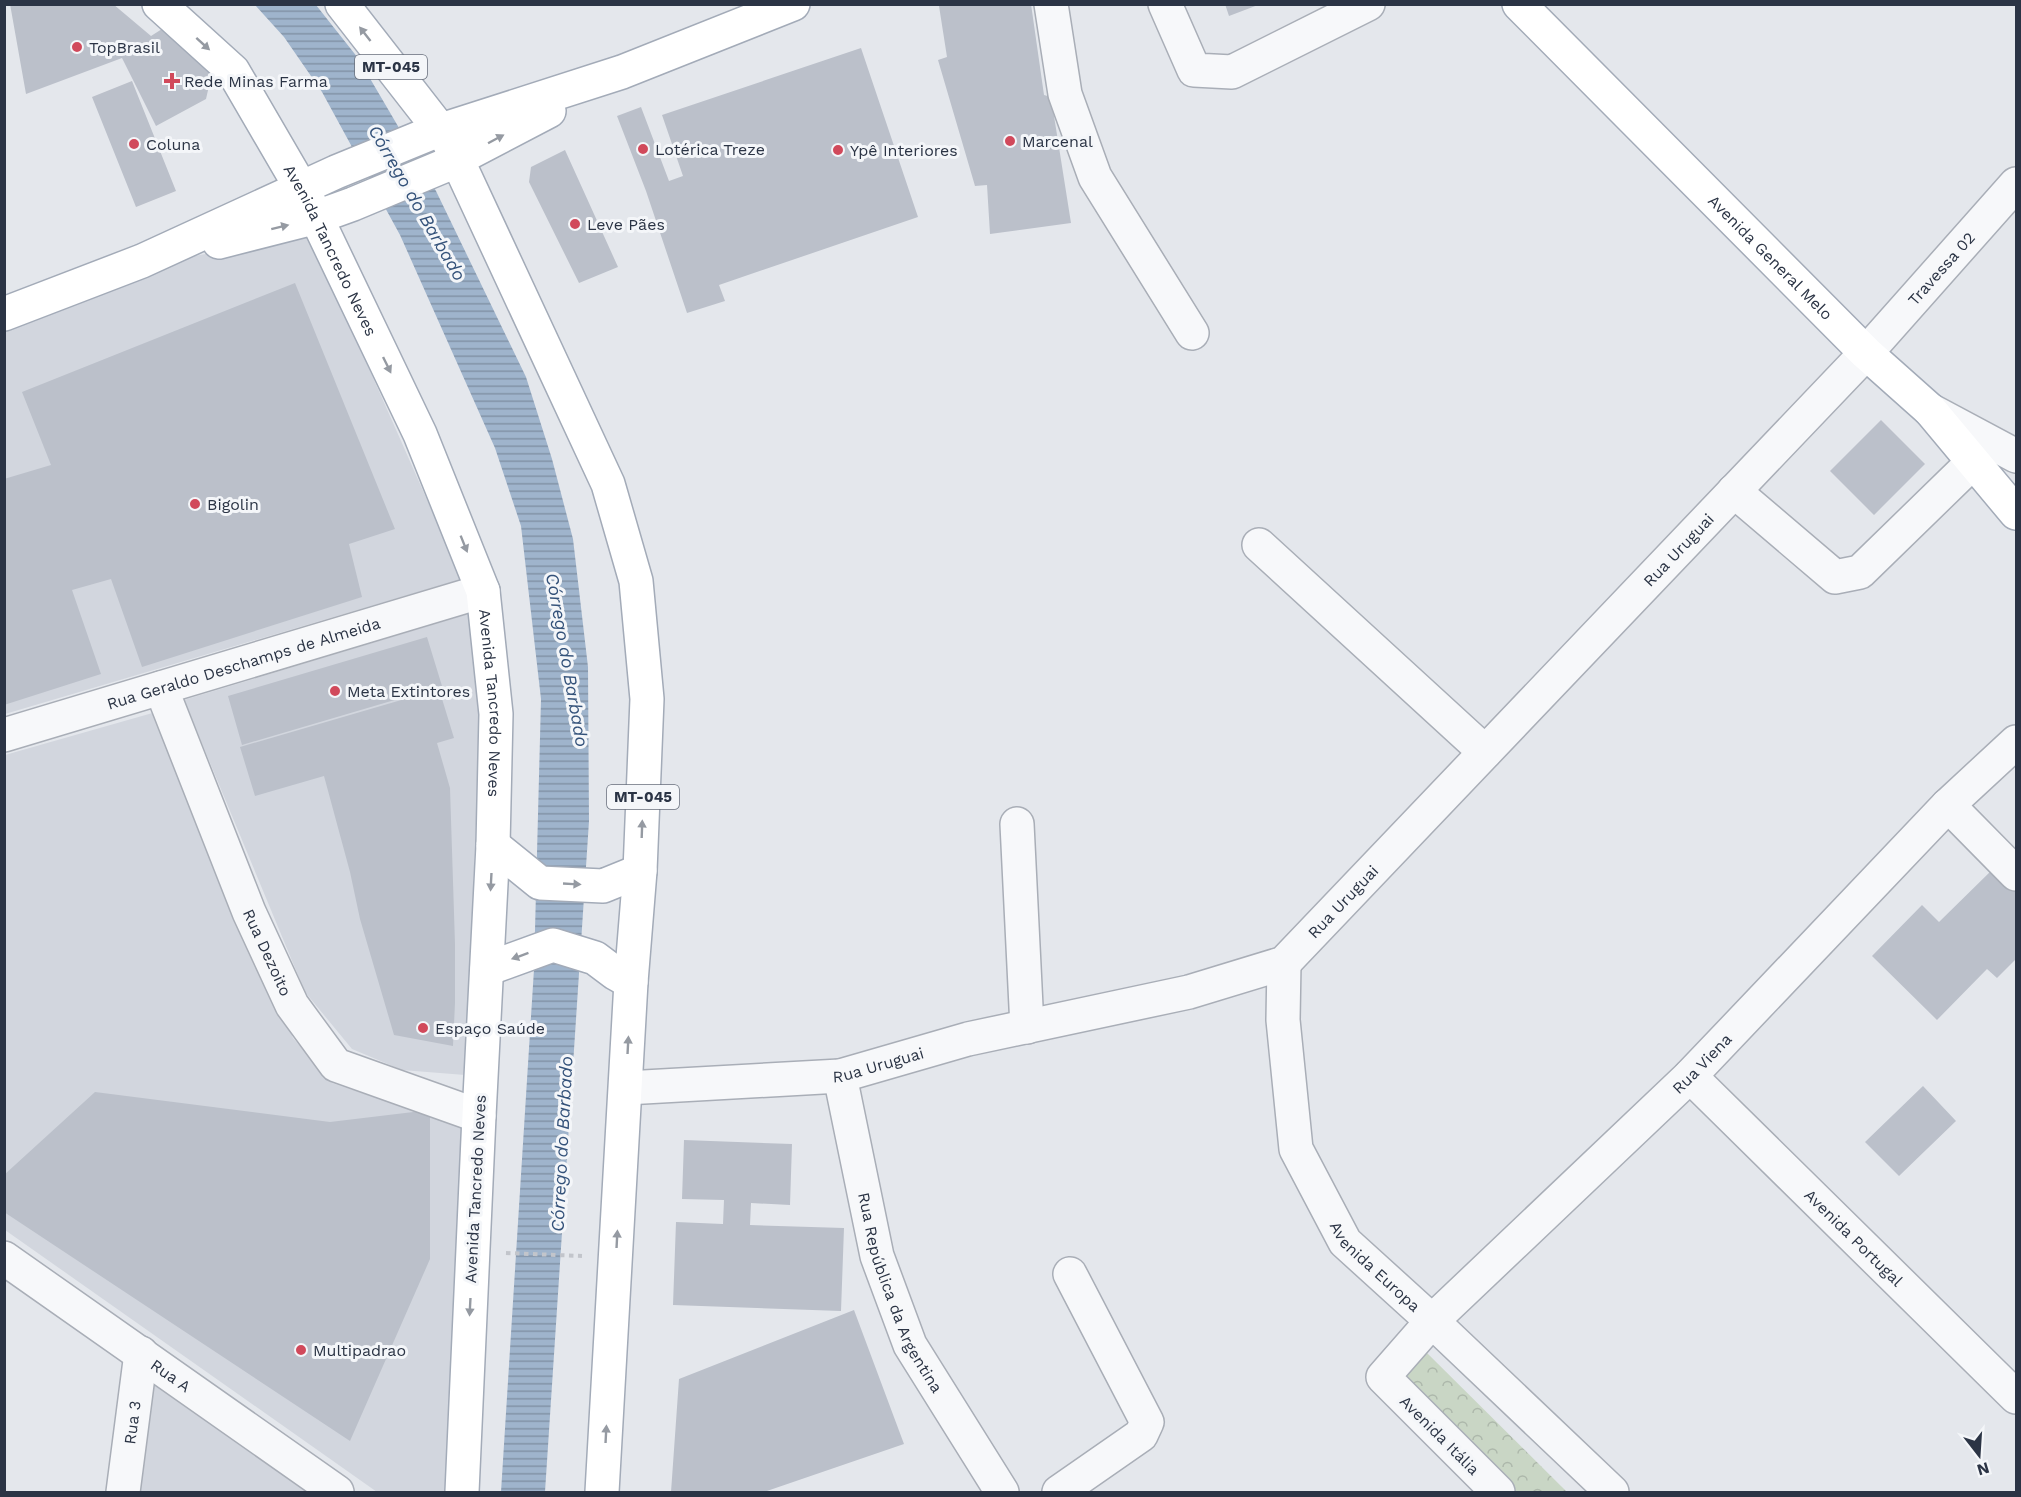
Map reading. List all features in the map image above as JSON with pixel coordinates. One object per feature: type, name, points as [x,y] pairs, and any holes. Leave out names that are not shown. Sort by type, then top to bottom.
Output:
[{"type":"main road","name":"Avenida Tancredo Neves","points":[[159,4],[233,71],[301,188],[420,434],[483,591],[496,714],[494,844],[478,1116],[462,1492]]},
{"type":"main road","name":"MT-045","points":[[342,4],[434,132],[448,140],[451,163],[608,484],[636,581],[647,699],[640,871],[631,982],[602,1492]]},
{"type":"main road","points":[[4,314],[142,261],[336,172],[434,132],[622,72],[793,4]]},
{"type":"main road","name":"Avenida General Melo","points":[[1519,4],[1866,353],[1930,410],[2016,513]]},
{"type":"main road","points":[[142,261],[317,217],[353,204],[451,163],[622,72]]},
{"type":"main road","points":[[494,844],[540,883],[603,886],[640,871]]},
{"type":"main road","points":[[487,969],[554,945],[595,958],[631,982]]},
{"type":"street","points":[[1051,4],[1065,94],[1095,177],[1192,333]]},
{"type":"street","points":[[1165,4],[1194,70],[1232,72],[1368,4]]},
{"type":"street","name":"Travessa 02","points":[[1866,353],[2016,184]]},
{"type":"street","name":"Rua Uruguai","points":[[626,1088],[840,1076],[968,1039],[1189,992],[1284,963],[1866,353]]},
{"type":"street","points":[[1930,410],[2016,456]]},
{"type":"street","points":[[1734,491],[1836,577],[1860,572],[1973,462]]},
{"type":"street","points":[[1259,545],[1485,752]]},
{"type":"street","name":"Rua Geraldo Deschamps de Almeida","points":[[4,735],[483,591]]},
{"type":"street","name":"Rua Dezoito","points":[[161,688],[249,912],[291,1005],[336,1065],[478,1116]]},
{"type":"street","name":"Rua Viena","points":[[1383,1377],[1432,1321],[1690,1076],[1948,806],[2016,742]]},
{"type":"street","points":[[1948,806],[2016,874]]},
{"type":"street","points":[[1017,824],[1027,1027]]},
{"type":"street","name":"Avenida Europa","points":[[1284,963],[1282,1020],[1296,1149],[1345,1242],[1612,1492]]},
{"type":"street","name":"Rua República da Argentina","points":[[840,1076],[876,1256],[910,1346],[1002,1492]]},
{"type":"street","name":"Avenida Portugal","points":[[1690,1076],[2016,1397]]},
{"type":"street","name":"Rua A","points":[[4,1258],[337,1492]]},
{"type":"street","points":[[1059,1492],[1141,1435],[1147,1422],[1070,1274]]},
{"type":"street","name":"Rua 3","points":[[123,1492],[141,1353]]},
{"type":"street","name":"Avenida Itália","points":[[1383,1377],[1498,1492]]},
{"type":"path","points":[[506,1253],[560,1255]]},
{"type":"shaded area","name":"Bigolin","points":[[310,235],[462,579],[5,714],[5,328],[189,257]]},
{"type":"shaded area","points":[[468,614],[480,730],[465,1075],[402,1070],[352,1049],[305,992],[184,700]]},
{"type":"shaded area","points":[[156,712],[293,1038],[332,1083],[461,1126],[445,1492],[377,1492],[5,1230],[5,755]]},
{"type":"shaded area","points":[[153,1377],[315,1492],[138,1492]]},
{"type":"green space","points":[[1425,1351],[1567,1492],[1507,1492],[1398,1383]]},
{"type":"water","name":"Córrego do Barbado","points":[[255,5],[316,5],[358,58],[436,191],[526,377],[552,459],[573,539],[588,667],[589,821],[545,1492],[501,1492],[534,969],[541,699],[521,526],[495,448],[400,235],[322,92],[284,37]]},
{"type":"building","points":[[10,4],[113,4],[151,36],[173,22],[214,64],[206,99],[156,126],[122,58],[26,94]]},
{"type":"building","name":"Marcenal","points":[[942,4],[1031,4],[1044,95],[1051,97],[1071,223],[990,234],[987,185],[975,186],[938,60],[947,57],[939,6]]},
{"type":"building","points":[[1225,4],[1258,4],[1258,5],[1229,16]]},
{"type":"building","points":[[861,48],[918,217],[719,285],[725,301],[687,313],[646,191],[617,116],[641,107],[669,181],[683,176],[662,115]]},
{"type":"building","name":"Coluna","points":[[132,81],[176,191],[136,207],[92,97]]},
{"type":"building","name":"Leve Pães","points":[[565,150],[618,267],[579,283],[529,182],[531,167]]},
{"type":"building","name":"Bigolin","points":[[295,283],[395,529],[349,544],[362,597],[142,667],[111,579],[72,590],[101,674],[4,705],[4,479],[51,465],[22,392]]},
{"type":"building","points":[[1881,420],[1925,464],[1874,515],[1830,471]]},
{"type":"building","name":"Meta Extintores","points":[[427,637],[442,686],[242,745],[228,696]]},
{"type":"building","points":[[439,689],[454,738],[437,743],[450,788],[455,944],[453,1046],[394,1035],[360,919],[324,776],[255,796],[240,747]]},
{"type":"building","points":[[1994,868],[2016,891],[2016,959],[1997,978],[1987,969],[1937,1020],[1872,956],[1922,905],[1939,922]]},
{"type":"building","points":[[1923,1086],[1956,1121],[1899,1176],[1865,1142]]},
{"type":"building","name":"Multipadrao","points":[[95,1092],[330,1122],[430,1110],[430,1259],[350,1441],[4,1212],[4,1175]]},
{"type":"building","points":[[684,1140],[792,1144],[790,1205],[751,1203],[750,1225],[844,1228],[841,1311],[673,1305],[676,1222],[723,1224],[724,1200],[682,1199]]},
{"type":"building","points":[[854,1310],[904,1444],[764,1492],[671,1492],[679,1379]]},
{"type":"place","name":"TopBrasil","points":[[77,47]]},
{"type":"place","name":"Rede Minas Farma","points":[[172,81]]},
{"type":"place","name":"Marcenal","points":[[1010,141]]},
{"type":"place","name":"Coluna","points":[[134,144]]},
{"type":"place","name":"Lotérica Treze","points":[[643,149]]},
{"type":"place","name":"Ypê Interiores","points":[[838,150]]},
{"type":"place","name":"Leve Pães","points":[[575,224]]},
{"type":"place","name":"Bigolin","points":[[195,504]]},
{"type":"place","name":"Meta Extintores","points":[[335,691]]},
{"type":"place","name":"Espaço Saúde","points":[[423,1028]]},
{"type":"place","name":"Multipadrao","points":[[301,1350]]}]
